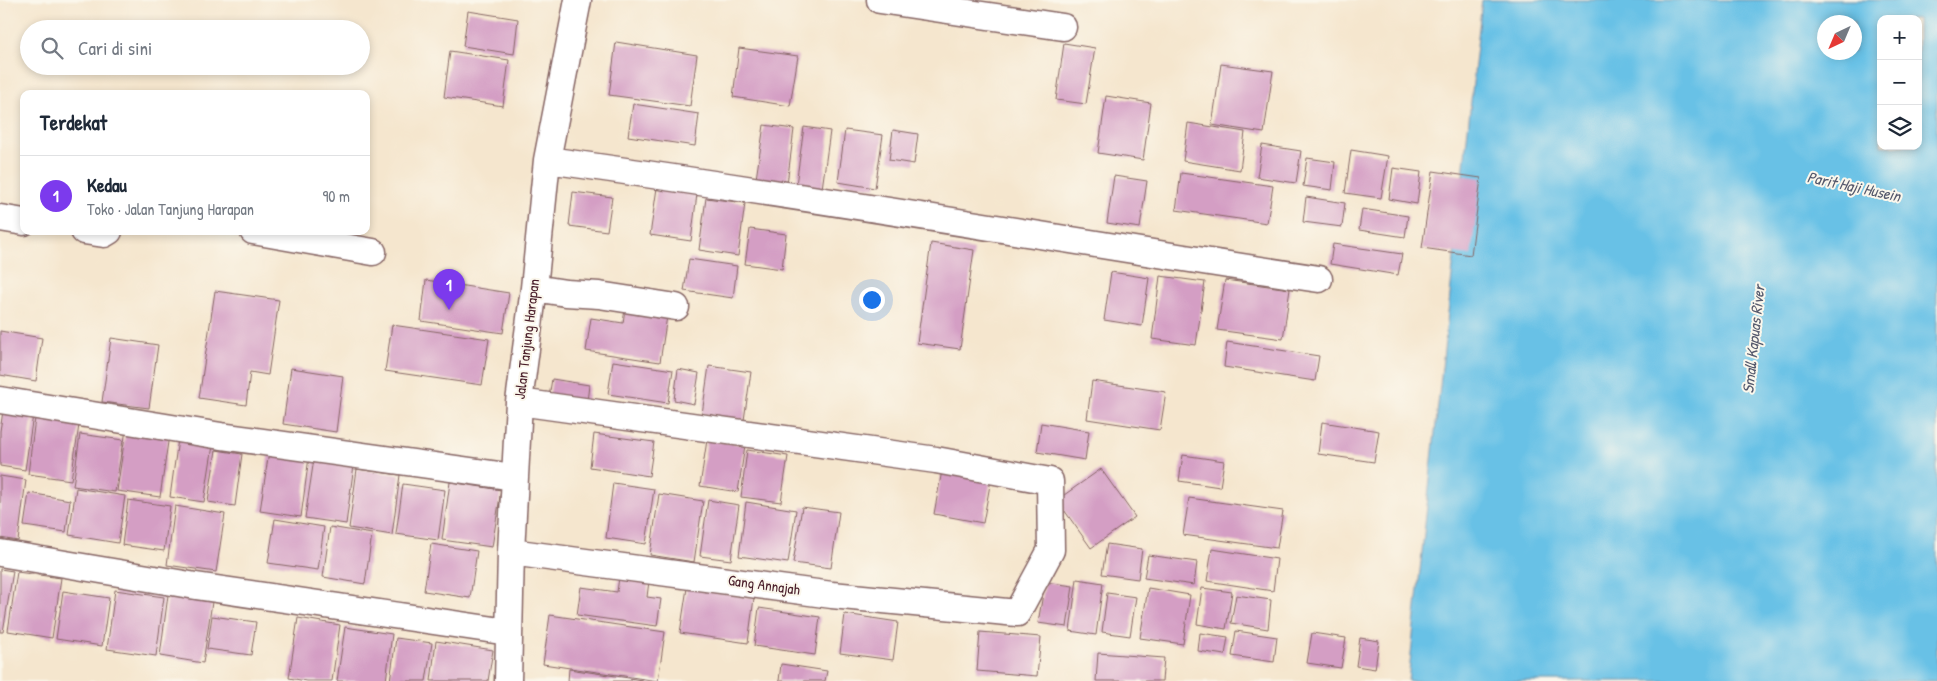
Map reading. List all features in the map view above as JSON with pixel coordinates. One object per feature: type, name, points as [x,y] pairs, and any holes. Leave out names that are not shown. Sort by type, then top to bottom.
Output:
[{"type":"street","name":"Jalan Tanjung Harapan","points":[[508,681],[508,632],[518,402],[534,288],[547,160],[578,0]]},
{"type":"street","points":[[880,0],[1063,27]]},
{"type":"street","points":[[547,160],[991,226],[1319,279]]},
{"type":"street","points":[[0,218],[20,221]]},
{"type":"street","points":[[277,235],[373,252]]},
{"type":"street","points":[[534,288],[566,293],[600,295],[676,307]]},
{"type":"street","points":[[0,400],[222,436],[514,477]]},
{"type":"street","name":"Gang Annajah","points":[[511,552],[832,595],[1017,613],[1051,550],[1050,481],[936,460],[518,402]]},
{"type":"street","points":[[0,553],[206,587],[508,632]]},
{"type":"water","points":[[1482,0],[1937,0],[1937,681],[1408,681]]},
{"type":"building","points":[[468,11],[518,19],[514,54],[463,46]]},
{"type":"building","points":[[616,42],[697,55],[690,106],[609,95]]},
{"type":"building","points":[[1064,43],[1095,48],[1086,104],[1056,100]]},
{"type":"building","points":[[739,48],[798,56],[790,106],[733,97]]},
{"type":"building","points":[[450,51],[509,60],[503,106],[444,97]]},
{"type":"building","points":[[1221,64],[1273,71],[1264,133],[1212,125]]},
{"type":"building","points":[[1106,96],[1151,103],[1143,160],[1098,153]]},
{"type":"building","points":[[633,104],[699,114],[695,146],[628,136]]},
{"type":"building","points":[[1188,123],[1245,132],[1240,170],[1183,161]]},
{"type":"building","points":[[764,125],[794,129],[787,184],[756,179]]},
{"type":"building","points":[[804,127],[830,131],[821,196],[795,192]]},
{"type":"building","points":[[845,130],[883,135],[875,188],[838,182]]},
{"type":"building","points":[[893,130],[918,134],[914,164],[889,160]]},
{"type":"building","points":[[1262,145],[1301,151],[1296,183],[1257,177]]},
{"type":"building","points":[[1351,150],[1388,156],[1381,198],[1345,193]]},
{"type":"building","points":[[1307,158],[1335,162],[1332,190],[1303,186]]},
{"type":"building","points":[[1393,168],[1421,172],[1417,204],[1389,199]]},
{"type":"building","points":[[1433,171],[1481,178],[1471,255],[1422,248]]},
{"type":"building","points":[[1181,173],[1273,186],[1267,223],[1176,210]]},
{"type":"building","points":[[1114,176],[1147,181],[1140,228],[1107,223]]},
{"type":"building","points":[[657,188],[697,194],[691,241],[650,235]]},
{"type":"building","points":[[573,192],[612,197],[607,231],[569,226]]},
{"type":"building","points":[[1306,197],[1345,203],[1342,227],[1303,222]]},
{"type":"building","points":[[706,198],[745,203],[738,256],[699,250]]},
{"type":"building","points":[[1362,209],[1408,216],[1405,237],[1359,230]]},
{"type":"building","points":[[750,229],[786,234],[782,269],[745,264]]},
{"type":"building","points":[[931,243],[974,250],[960,349],[917,343]]},
{"type":"building","points":[[1333,244],[1402,254],[1398,275],[1330,264]]},
{"type":"building","points":[[689,259],[737,266],[733,298],[684,291]]},
{"type":"building","points":[[1111,272],[1149,278],[1142,326],[1104,320]]},
{"type":"building","points":[[1160,276],[1205,282],[1196,345],[1152,339]]},
{"type":"building","points":[[426,280],[509,293],[503,333],[421,321]]},
{"type":"building","points":[[1225,280],[1290,289],[1283,339],[1217,330]]},
{"type":"building","points":[[215,291],[279,300],[268,375],[250,372],[246,405],[199,398]]},
{"type":"building","points":[[625,309],[667,316],[660,362],[586,351],[591,318],[623,323]]},
{"type":"building","points":[[392,325],[489,339],[482,385],[385,371]]},
{"type":"building","points":[[0,331],[42,338],[36,381],[0,375]]},
{"type":"building","points":[[111,338],[158,345],[149,408],[102,402]]},
{"type":"building","points":[[1227,342],[1319,356],[1315,381],[1224,367]]},
{"type":"building","points":[[613,361],[673,370],[668,403],[608,394]]},
{"type":"building","points":[[709,366],[751,372],[744,420],[702,414]]},
{"type":"building","points":[[291,368],[343,376],[336,432],[283,424]]},
{"type":"building","points":[[678,369],[699,373],[694,404],[674,400]]},
{"type":"building","points":[[552,379],[589,385],[587,402],[549,397]]},
{"type":"building","points":[[1092,381],[1166,392],[1160,430],[1087,419]]},
{"type":"building","points":[[3,411],[33,415],[25,470],[0,466],[0,431]]},
{"type":"building","points":[[35,418],[79,425],[71,480],[28,474]]},
{"type":"building","points":[[1322,422],[1379,431],[1374,462],[1318,454]]},
{"type":"building","points":[[1041,423],[1089,431],[1085,460],[1037,452]]},
{"type":"building","points":[[126,429],[169,435],[160,497],[117,491]]},
{"type":"building","points":[[80,434],[123,440],[115,492],[73,486]]},
{"type":"building","points":[[594,434],[654,442],[649,476],[590,467]]},
{"type":"building","points":[[178,439],[213,445],[204,502],[170,497]]},
{"type":"building","points":[[707,440],[745,445],[738,492],[700,486]]},
{"type":"building","points":[[216,450],[242,454],[235,506],[208,502]]},
{"type":"building","points":[[747,450],[788,456],[781,502],[741,497]]},
{"type":"building","points":[[269,451],[309,457],[301,517],[260,511]]},
{"type":"building","points":[[1183,455],[1224,461],[1220,487],[1179,481]]},
{"type":"building","points":[[314,459],[354,465],[346,524],[305,518]]},
{"type":"building","points":[[943,465],[992,474],[983,523],[934,514]]},
{"type":"building","points":[[357,469],[400,475],[392,535],[349,528]]},
{"type":"building","points":[[1101,469],[1135,517],[1091,548],[1057,500]]},
{"type":"building","points":[[0,476],[26,480],[18,541],[0,538]]},
{"type":"building","points":[[450,482],[501,490],[492,547],[442,540]]},
{"type":"building","points":[[613,483],[654,489],[646,544],[606,538]]},
{"type":"building","points":[[403,484],[445,490],[438,540],[396,534]]},
{"type":"building","points":[[76,488],[125,496],[118,543],[69,535]]},
{"type":"building","points":[[29,493],[70,500],[66,532],[24,526]]},
{"type":"building","points":[[659,494],[703,501],[694,562],[650,555]]},
{"type":"building","points":[[1189,498],[1283,511],[1277,548],[1183,535]]},
{"type":"building","points":[[128,500],[170,506],[164,551],[122,545]]},
{"type":"building","points":[[708,500],[739,505],[731,560],[700,556]]},
{"type":"building","points":[[746,502],[796,510],[788,563],[739,556]]},
{"type":"building","points":[[175,506],[225,514],[216,572],[167,565]]},
{"type":"building","points":[[802,507],[839,512],[831,568],[793,563]]},
{"type":"building","points":[[275,519],[324,527],[318,570],[268,563]]},
{"type":"building","points":[[330,527],[372,534],[365,584],[323,577]]},
{"type":"building","points":[[431,544],[477,551],[470,598],[424,591]]},
{"type":"building","points":[[1107,544],[1142,549],[1138,579],[1102,574]]},
{"type":"building","points":[[1212,549],[1277,559],[1273,591],[1207,581]]},
{"type":"building","points":[[1148,555],[1197,562],[1194,585],[1144,578]]},
{"type":"building","points":[[0,569],[13,571],[3,632],[0,632]]},
{"type":"building","points":[[17,572],[61,578],[52,638],[8,631]]},
{"type":"building","points":[[619,577],[649,581],[647,597],[661,599],[657,626],[577,615],[581,587],[617,592]]},
{"type":"building","points":[[1077,579],[1103,583],[1096,635],[1070,631]]},
{"type":"building","points":[[1045,582],[1073,586],[1067,627],[1038,623]]},
{"type":"building","points":[[687,588],[754,598],[748,643],[680,633]]},
{"type":"building","points":[[1148,588],[1190,595],[1183,644],[1140,638]]},
{"type":"building","points":[[1202,588],[1232,592],[1226,629],[1197,624]]},
{"type":"building","points":[[115,590],[164,597],[156,656],[107,649]]},
{"type":"building","points":[[63,591],[109,598],[102,646],[56,639]]},
{"type":"building","points":[[1107,593],[1136,597],[1130,636],[1102,632]]},
{"type":"building","points":[[168,595],[212,602],[203,663],[160,656]]},
{"type":"building","points":[[1236,595],[1271,600],[1268,629],[1231,623]]},
{"type":"building","points":[[759,608],[820,617],[815,655],[754,646]]},
{"type":"building","points":[[845,614],[898,622],[893,660],[840,653]]},
{"type":"building","points":[[550,615],[665,632],[658,681],[543,664]]},
{"type":"building","points":[[212,616],[256,622],[251,655],[207,649]]},
{"type":"building","points":[[298,618],[340,625],[332,681],[306,681],[289,678]]},
{"type":"building","points":[[345,627],[392,634],[386,681],[337,681]]},
{"type":"building","points":[[1236,631],[1277,637],[1274,662],[1232,656]]},
{"type":"building","points":[[980,632],[1041,637],[1037,676],[977,671]]},
{"type":"building","points":[[1200,633],[1228,637],[1225,655],[1198,651]]},
{"type":"building","points":[[1312,633],[1346,638],[1341,668],[1307,663]]},
{"type":"building","points":[[396,638],[432,643],[426,681],[390,681]]},
{"type":"building","points":[[1360,638],[1379,641],[1375,669],[1356,666]]},
{"type":"building","points":[[436,641],[493,650],[488,681],[431,681]]},
{"type":"building","points":[[1098,653],[1164,658],[1162,681],[1096,681]]},
{"type":"building","points":[[781,664],[827,671],[825,681],[779,681]]},
{"type":"building","points":[[569,669],[642,680],[642,681],[568,681]]},
{"type":"place","name":"Kedau","points":[[449,310]]},
{"type":"water label","name":"Parit Haji Husein","points":[[1854,186]]},
{"type":"water label","name":"Small Kapuas River","points":[[1753,339]]}]
